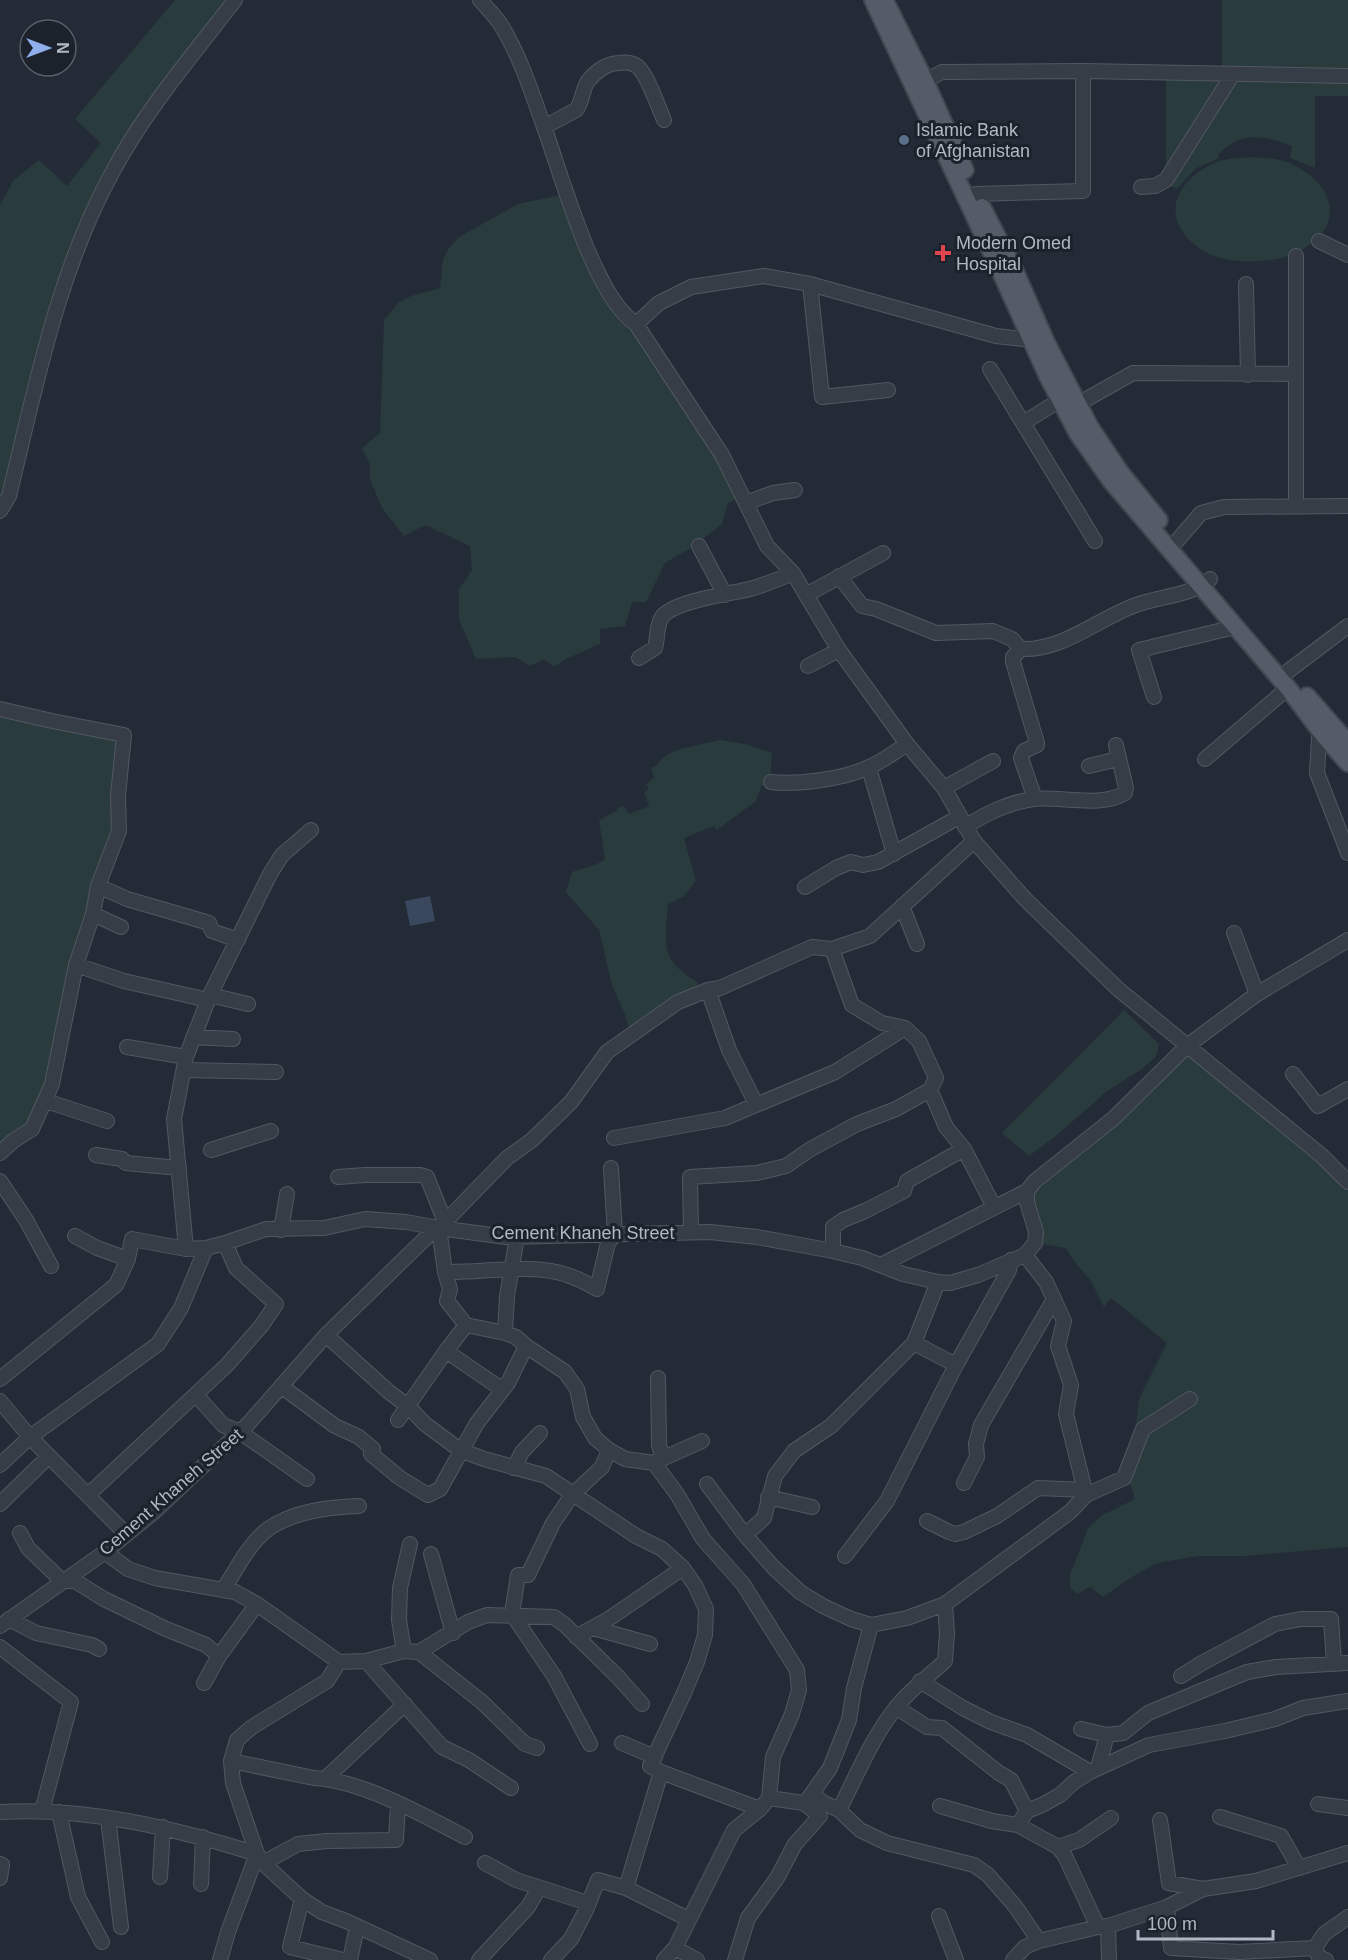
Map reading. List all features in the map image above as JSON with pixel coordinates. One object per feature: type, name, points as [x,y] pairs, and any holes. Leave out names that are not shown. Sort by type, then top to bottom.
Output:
[{"type":"main road","points":[[873,0],[1015,271],[1070,404],[1078,434],[1112,481],[1206,583],[1288,680],[1324,736],[1348,763]]},
{"type":"main road","points":[[885,0],[1030,340],[1070,404],[1090,427],[1120,472],[1177,541],[1235,627],[1348,743]]},
{"type":"street","points":[[0,511],[9,496],[62,289],[84,228],[125,149],[164,93],[235,0]]},
{"type":"street","points":[[480,0],[500,25],[525,76],[567,194],[603,285],[627,318],[636,324],[722,455],[767,546],[793,573],[839,650],[907,744],[944,788],[974,841],[1025,899],[1118,989],[1322,1156],[1348,1182]]},
{"type":"street","points":[[544,127],[576,110],[586,83],[597,72],[613,63],[629,63],[639,68],[664,120]]},
{"type":"street","points":[[919,84],[942,72],[1083,71],[1348,76]]},
{"type":"street","points":[[975,194],[1083,191],[1083,71]]},
{"type":"street","points":[[1141,187],[1155,186],[1166,180],[1233,74]]},
{"type":"street","points":[[1319,241],[1348,255]]},
{"type":"street","points":[[1296,256],[1296,506]]},
{"type":"street","points":[[636,324],[659,303],[691,287],[764,276],[810,284],[986,333],[1030,340]]},
{"type":"street","points":[[810,284],[822,397],[888,390]]},
{"type":"street","points":[[1246,284],[1248,375]]},
{"type":"street","points":[[990,369],[1095,541]]},
{"type":"street","points":[[1023,423],[1057,402],[1070,404],[1133,373],[1296,374]]},
{"type":"street","points":[[746,503],[773,493],[795,490]]},
{"type":"street","points":[[1177,541],[1202,513],[1224,507],[1348,506]]},
{"type":"street","points":[[699,546],[725,595]]},
{"type":"street","points":[[806,595],[883,553]]},
{"type":"street","points":[[639,658],[655,648],[658,625],[662,616],[669,610],[694,601],[753,588],[793,573]]},
{"type":"street","points":[[839,576],[862,606],[876,609],[936,633],[993,631],[1012,639],[1021,649]]},
{"type":"street","points":[[1035,799],[1021,758],[1024,751],[1038,743],[1013,657],[1021,649],[1059,642],[1136,605],[1206,583]]},
{"type":"street","points":[[1205,759],[1348,626]]},
{"type":"street","points":[[1154,697],[1138,654],[1139,650],[1235,627]]},
{"type":"street","points":[[808,666],[839,650]]},
{"type":"street","points":[[0,709],[52,722],[124,735],[118,796],[119,831],[98,886],[93,914],[76,965],[52,1084],[32,1129],[0,1153]]},
{"type":"street","points":[[1324,736],[1319,738],[1317,773],[1348,853]]},
{"type":"street","points":[[771,782],[786,784],[849,775],[869,768],[907,744]]},
{"type":"street","points":[[805,887],[836,868],[851,862],[862,865],[878,862],[962,822],[1003,806],[1035,799],[1098,800],[1125,793],[1126,788],[1117,752],[1089,766]]},
{"type":"street","points":[[944,788],[993,761]]},
{"type":"street","points":[[869,768],[894,854]]},
{"type":"street","points":[[186,1249],[174,1119],[193,1037],[209,997],[282,855],[311,830]]},
{"type":"street","points":[[442,1225],[507,1158],[532,1140],[571,1102],[607,1052],[678,1002],[708,990],[720,988],[812,948],[832,949],[870,936],[974,841]]},
{"type":"street","points":[[98,886],[126,899],[209,923],[212,931],[238,940]]},
{"type":"street","points":[[902,906],[917,944]]},
{"type":"street","points":[[93,914],[121,927]]},
{"type":"street","points":[[1234,933],[1257,994]]},
{"type":"street","points":[[881,1265],[1027,1191],[1035,1181],[1114,1118],[1187,1046],[1257,994],[1348,940]]},
{"type":"street","points":[[691,1232],[690,1177],[757,1173],[786,1166],[847,1129],[897,1109],[930,1090],[936,1078],[920,1041],[905,1028],[882,1023],[852,1005],[832,949]]},
{"type":"street","points":[[76,965],[124,981],[248,1004]]},
{"type":"street","points":[[708,990],[729,1050],[756,1104]]},
{"type":"street","points":[[614,1138],[725,1118],[835,1072],[905,1028]]},
{"type":"street","points":[[193,1037],[233,1039]]},
{"type":"street","points":[[127,1047],[185,1064],[276,1071]]},
{"type":"street","points":[[1293,1074],[1318,1106],[1348,1089]]},
{"type":"street","points":[[930,1090],[946,1127],[964,1149],[994,1207]]},
{"type":"street","points":[[46,1101],[107,1120]]},
{"type":"street","points":[[212,1150],[271,1131]]},
{"type":"street","points":[[833,1251],[833,1227],[904,1191],[907,1181],[964,1149]]},
{"type":"street","points":[[96,1155],[126,1162],[179,1168]]},
{"type":"street","points":[[445,1272],[529,1269],[567,1275],[597,1289],[608,1243],[615,1234],[611,1168]]},
{"type":"street","points":[[338,1177],[365,1175],[427,1177],[442,1225],[445,1272],[450,1289],[447,1301],[466,1325],[516,1337],[565,1372],[577,1389],[583,1417],[596,1438],[609,1450],[625,1459],[659,1460],[702,1442]]},
{"type":"street","points":[[0,1181],[26,1220],[51,1266]]},
{"type":"street","points":[[1027,1191],[1027,1202],[1036,1237],[1035,1243],[1025,1255],[1046,1282],[1064,1321],[1058,1346],[1071,1385],[1066,1414],[1085,1493]]},
{"type":"street","points":[[281,1230],[287,1194]]},
{"type":"street","points":[[0,1379],[116,1285],[128,1259],[132,1239],[186,1249],[225,1244],[266,1229],[324,1228],[365,1219],[442,1225]]},
{"type":"street","name":"Cement Khaneh Street","points":[[4,1622],[105,1552],[154,1512],[240,1432],[326,1335],[442,1225],[506,1237],[691,1232],[758,1238],[833,1251],[862,1258],[903,1274],[950,1283],[978,1275],[1025,1255]]},
{"type":"street","points":[[75,1236],[97,1248],[128,1259]]},
{"type":"street","points":[[505,1333],[507,1296],[517,1237]]},
{"type":"street","points":[[88,1495],[227,1365],[262,1325],[276,1304],[236,1268],[225,1244]]},
{"type":"street","points":[[0,1465],[30,1437],[158,1344],[181,1308],[206,1248]]},
{"type":"street","points":[[845,1556],[887,1501],[956,1365],[1009,1270],[1011,1260]]},
{"type":"street","points":[[745,1535],[764,1518],[775,1476],[794,1451],[831,1426],[914,1343],[938,1282]]},
{"type":"street","points":[[964,1483],[977,1457],[976,1444],[981,1425],[1053,1301]]},
{"type":"street","points":[[398,1420],[466,1325]]},
{"type":"street","points":[[326,1335],[409,1407],[425,1424],[460,1450],[546,1476],[636,1536],[662,1549],[683,1568],[695,1585],[706,1609],[705,1635],[693,1672],[650,1766],[661,1772],[764,1804],[809,1799],[824,1803],[839,1810],[860,1830],[887,1843],[974,1865],[988,1875],[1015,1906],[1039,1941]]},
{"type":"street","points":[[914,1343],[956,1365]]},
{"type":"street","points":[[281,1386],[335,1426],[359,1437],[373,1449],[371,1454],[384,1466],[428,1495],[440,1489],[477,1423],[508,1383],[526,1346]]},
{"type":"street","points":[[446,1351],[500,1388],[508,1383]]},
{"type":"street","points":[[657,1378],[659,1460],[703,1539],[744,1584],[797,1670],[799,1690],[792,1714],[773,1757],[764,1804],[734,1830],[675,1948],[664,1960]]},
{"type":"street","points":[[196,1395],[223,1425],[240,1432],[307,1479]]},
{"type":"street","points":[[927,1521],[955,1534],[997,1516],[1038,1488],[1085,1493],[1124,1478],[1143,1429],[1190,1399]]},
{"type":"street","points":[[0,1401],[30,1437],[126,1534]]},
{"type":"street","points":[[514,1468],[522,1452],[540,1433]]},
{"type":"street","points":[[590,1744],[557,1683],[512,1614],[518,1575],[528,1575],[553,1523],[572,1495],[602,1467],[609,1450]]},
{"type":"street","points":[[0,1504],[49,1456]]},
{"type":"street","points":[[707,1484],[745,1535],[774,1568],[800,1592],[823,1606],[871,1625],[907,1618],[945,1604],[1070,1512],[1085,1493]]},
{"type":"street","points":[[768,1497],[812,1507]]},
{"type":"street","points":[[223,1590],[256,1542],[268,1529],[302,1514],[359,1506]]},
{"type":"street","points":[[20,1533],[28,1548],[62,1581],[75,1581],[104,1599],[166,1629],[207,1645],[219,1656]]},
{"type":"street","points":[[404,1651],[399,1620],[400,1588],[410,1544]]},
{"type":"street","points":[[105,1552],[128,1569],[155,1578],[235,1593],[257,1604],[339,1662],[366,1661],[404,1651],[419,1652],[468,1623],[487,1615],[554,1617],[618,1677],[642,1704]]},
{"type":"street","points":[[431,1554],[453,1633]]},
{"type":"street","points":[[576,1637],[683,1568]]},
{"type":"street","points":[[204,1683],[219,1656],[257,1604]]},
{"type":"street","points":[[839,1810],[876,1738],[896,1707],[920,1681],[945,1661],[947,1633],[945,1604]]},
{"type":"street","points":[[1081,1729],[1107,1735],[1123,1732],[1148,1713],[1246,1672],[1276,1666],[1341,1663],[1331,1619],[1301,1619],[1275,1624],[1260,1630],[1181,1676]]},
{"type":"street","points":[[4,1622],[36,1633],[92,1645],[99,1649]]},
{"type":"street","points":[[809,1799],[830,1768],[849,1720],[854,1688],[871,1625]]},
{"type":"street","points":[[593,1628],[650,1644]]},
{"type":"street","points":[[0,1647],[71,1702],[42,1810]]},
{"type":"street","points":[[419,1652],[482,1702],[525,1744],[537,1748]]},
{"type":"street","points":[[366,1661],[442,1746],[484,1769],[511,1788]]},
{"type":"street","points":[[220,1960],[228,1932],[260,1859],[233,1783],[231,1761],[237,1740],[252,1727],[327,1681],[339,1662]]},
{"type":"street","points":[[920,1681],[963,1708],[991,1722],[1027,1735],[1094,1770]]},
{"type":"street","points":[[1018,1825],[1027,1810],[1060,1795],[1074,1782],[1094,1770],[1149,1744],[1275,1719],[1303,1708],[1348,1701]]},
{"type":"street","points":[[326,1778],[405,1704]]},
{"type":"street","points":[[896,1707],[927,1727],[942,1728],[1011,1780],[1027,1810]]},
{"type":"street","points":[[1094,1770],[1107,1735]]},
{"type":"street","points":[[622,1743],[655,1757]]},
{"type":"street","points":[[231,1761],[326,1778],[387,1798],[465,1837]]},
{"type":"street","points":[[626,1888],[661,1772]]},
{"type":"street","points":[[735,1960],[748,1918],[777,1878],[795,1844],[820,1816],[809,1799]]},
{"type":"street","points":[[1318,1804],[1348,1808]]},
{"type":"street","points":[[260,1859],[298,1844],[327,1841],[396,1840],[398,1805]]},
{"type":"street","points":[[940,1806],[992,1821],[1018,1825],[1058,1847],[1103,1926],[1109,1960]]},
{"type":"street","points":[[0,1812],[42,1810],[108,1818],[163,1827],[203,1837],[260,1859],[302,1899],[322,1912],[430,1960]]},
{"type":"street","points":[[59,1812],[78,1897],[102,1942]]},
{"type":"street","points":[[1220,1816],[1281,1836],[1299,1868]]},
{"type":"street","points":[[108,1818],[121,1927]]},
{"type":"street","points":[[1058,1847],[1079,1840],[1110,1818]]},
{"type":"street","points":[[1160,1820],[1168,1883],[1203,1889]]},
{"type":"street","points":[[160,1877],[163,1827]]},
{"type":"street","points":[[201,1884],[203,1837]]},
{"type":"street","points":[[1013,1960],[1025,1947],[1039,1941],[1103,1926],[1167,1907],[1203,1889],[1256,1881],[1348,1853]]},
{"type":"street","points":[[485,1863],[516,1880],[588,1903]]},
{"type":"street","points":[[0,1864],[2,1865],[0,1878]]},
{"type":"street","points":[[551,1960],[571,1939],[598,1880],[626,1888],[688,1919]]},
{"type":"street","points":[[479,1960],[528,1907],[539,1888]]},
{"type":"street","points":[[302,1899],[290,1947],[343,1960]]},
{"type":"street","points":[[1167,1907],[1171,1948],[1239,1952],[1315,1948]]},
{"type":"street","points":[[939,1916],[956,1960]]},
{"type":"street","points":[[1315,1948],[1324,1934],[1348,1917]]},
{"type":"street","points":[[350,1960],[357,1927]]},
{"type":"street","points":[[675,1948],[697,1960]]},
{"type":"street","points":[[1315,1948],[1319,1957],[1326,1960]]},
{"type":"shaded area","points":[[175,0],[227,0],[120,146],[79,226],[56,287],[0,498],[0,205],[13,181],[39,160],[67,186],[101,143],[75,119]]},
{"type":"shaded area","points":[[1222,0],[1348,0],[1348,96],[1315,96],[1315,168],[1290,158],[1292,146],[1263,138],[1245,138],[1228,146],[1219,154],[1219,158],[1195,169],[1177,189],[1166,184],[1166,69],[1222,70]]},
{"type":"shaded area","points":[[1252,157],[1284,161],[1314,178],[1327,196],[1330,206],[1325,229],[1303,249],[1271,260],[1232,260],[1204,251],[1184,234],[1177,221],[1175,209],[1178,197],[1184,186],[1206,167],[1224,160]]},
{"type":"shaded area","points":[[561,195],[630,326],[712,452],[737,499],[728,503],[722,524],[694,546],[665,563],[646,602],[632,602],[625,626],[600,629],[600,644],[554,667],[544,659],[530,666],[515,657],[476,659],[459,620],[459,589],[472,570],[470,546],[425,525],[404,536],[382,508],[370,479],[370,464],[362,448],[380,433],[384,320],[399,302],[411,296],[440,288],[443,259],[459,237],[518,204]]},
{"type":"shaded area","points":[[0,709],[124,735],[120,823],[58,1047],[32,1129],[0,1153]]},
{"type":"shaded area","points":[[721,740],[745,744],[772,753],[770,780],[766,785],[762,785],[756,801],[717,830],[714,826],[684,838],[696,881],[683,897],[668,904],[666,941],[667,950],[676,966],[698,983],[698,994],[631,1035],[612,985],[599,930],[566,892],[572,872],[605,859],[599,820],[624,806],[629,814],[649,806],[644,792],[649,790],[646,784],[654,778],[651,768],[665,756],[676,751]]},
{"type":"shaded area","points":[[1124,1010],[1159,1044],[1156,1057],[1142,1069],[1106,1092],[1056,1136],[1029,1156],[1002,1133]]},
{"type":"shaded area","points":[[1187,1046],[1348,1182],[1348,1547],[1245,1556],[1198,1556],[1157,1563],[1103,1597],[1090,1587],[1077,1594],[1070,1588],[1070,1575],[1088,1528],[1101,1516],[1135,1499],[1129,1480],[1139,1399],[1167,1343],[1111,1298],[1104,1307],[1091,1281],[1066,1248],[1035,1243],[1027,1191]]},
{"type":"water","points":[[430,896],[435,921],[410,926],[405,901]]},
{"type":"place","name":"Islamic Bank of Afghanistan","points":[[904,140]]},
{"type":"place","name":"Modern Omed Hospital","points":[[943,253]]}]
